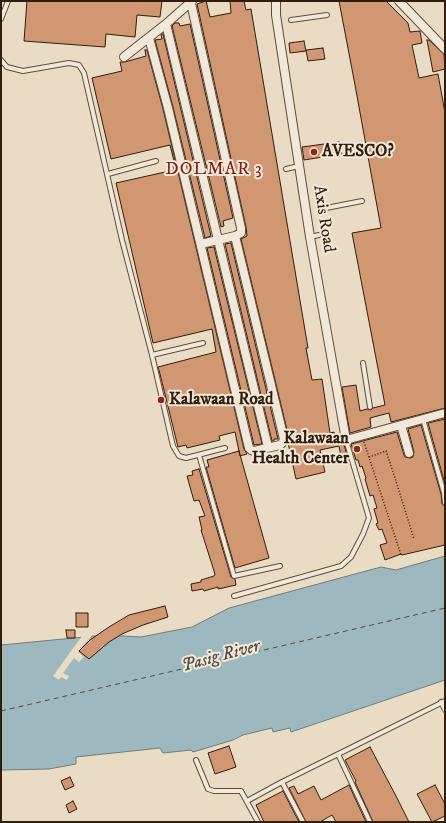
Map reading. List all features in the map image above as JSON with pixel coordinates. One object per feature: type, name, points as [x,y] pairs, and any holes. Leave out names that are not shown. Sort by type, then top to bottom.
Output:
[{"type":"street","name":"Axis Road","points":[[276,1],[276,15],[300,166],[315,236],[346,440]]},
{"type":"street","points":[[399,1],[445,50]]},
{"type":"street","points":[[124,57],[192,2],[241,228],[241,233],[235,236],[200,244]]},
{"type":"street","points":[[166,24],[268,447]]},
{"type":"street","points":[[149,38],[170,116],[249,448],[254,451],[280,445],[284,439],[235,236]]},
{"type":"street","points":[[346,440],[445,413]]},
{"type":"street","points":[[401,425],[409,453]]},
{"type":"lane","points":[[1,19],[8,1]]},
{"type":"lane","points":[[291,20],[327,15]]},
{"type":"lane","points":[[1,60],[7,67],[23,71],[69,63],[79,65],[84,73],[122,240],[152,355],[175,452],[179,456],[186,458],[225,448]]},
{"type":"lane","points":[[108,174],[156,161]]},
{"type":"lane","points":[[286,169],[300,166]]},
{"type":"lane","points":[[321,209],[362,201]]},
{"type":"lane","points":[[152,355],[203,343]]},
{"type":"lane","points":[[362,363],[370,408]]},
{"type":"lane","points":[[423,419],[435,467],[444,492],[445,503]]},
{"type":"lane","points":[[234,596],[341,566],[350,557],[363,534],[369,518],[346,440]]},
{"type":"lane","points":[[199,455],[234,576],[280,566]]},
{"type":"lane","points":[[247,801],[443,701],[445,710]]},
{"type":"lane","points":[[338,754],[370,822]]},
{"type":"lane","points":[[196,760],[208,788],[214,791],[241,792],[258,822]]},
{"type":"lane","points":[[282,782],[303,822]]},
{"type":"path","points":[[362,436],[401,555]]},
{"type":"path","points":[[369,457],[386,452],[414,539]]},
{"type":"water","name":"Pasig River","points":[[445,556],[445,680],[291,732],[290,728],[273,732],[272,728],[243,735],[233,740],[193,752],[191,750],[163,753],[160,748],[76,757],[76,764],[49,769],[1,770],[1,645],[105,635],[141,637],[192,627],[229,608],[381,567],[396,570]]},
{"type":"pier","points":[[93,634],[78,652],[84,657],[79,662],[74,658],[63,673],[69,676],[67,680],[61,677],[59,680],[53,676],[82,636]]},
{"type":"building","points":[[27,1],[162,1],[160,17],[137,15],[135,37],[106,34],[105,47],[24,41]]},
{"type":"building","points":[[206,1],[210,17],[231,13],[230,1],[244,1],[246,10],[251,9],[308,348],[306,348],[312,380],[322,379],[330,433],[334,432],[336,440],[340,439],[344,445],[349,462],[342,463],[339,446],[320,450],[325,472],[296,479],[288,443],[289,438],[241,239],[247,236],[246,227],[197,4]]},
{"type":"building","points":[[339,1],[386,1],[408,23],[410,32],[420,31],[422,43],[412,45],[419,78],[438,74],[445,113],[445,408],[391,422],[389,413],[370,418],[371,427],[350,433],[342,387],[356,385],[360,411],[367,409],[371,410],[373,408],[385,405],[352,233],[381,228]]},
{"type":"building","points":[[175,23],[179,23],[180,26],[190,24],[233,218],[223,221],[224,226],[221,227],[172,26]]},
{"type":"building","points":[[163,34],[211,236],[205,238],[155,40],[162,39],[161,35]]},
{"type":"building","points":[[427,40],[429,40],[444,54],[445,69],[433,72]]},
{"type":"building","points":[[304,41],[306,51],[290,53],[289,43]]},
{"type":"building","points":[[323,48],[325,59],[308,61],[306,50]]},
{"type":"building","points":[[145,50],[147,50],[163,109],[244,449],[247,454],[240,456],[235,432],[219,436],[220,440],[187,448],[186,445],[178,447],[158,367],[216,352],[212,329],[153,343],[116,183],[174,170],[173,166],[175,165],[170,145],[111,159],[92,78],[122,71],[120,62],[146,56]]},
{"type":"building","points":[[339,142],[342,154],[304,160],[302,147]]},
{"type":"building","points":[[231,243],[278,439],[274,439],[274,441],[272,441],[225,244]]},
{"type":"building","points":[[214,247],[262,444],[254,445],[207,248]]},
{"type":"building","points":[[445,419],[445,484],[428,423]]},
{"type":"building","points":[[421,425],[441,494],[442,504],[445,506],[445,545],[401,554],[385,560],[380,545],[387,543],[382,529],[379,530],[376,524],[378,523],[374,509],[377,508],[373,495],[370,496],[362,466],[360,467],[358,460],[356,460],[351,444],[397,432],[405,457],[410,458],[413,457],[414,452],[408,429]]},
{"type":"building","points":[[239,451],[269,558],[235,568],[206,467],[209,467],[207,460]]},
{"type":"building","points":[[199,469],[231,577],[235,579],[236,585],[218,589],[218,587],[204,591],[203,589],[192,591],[191,584],[201,582],[201,580],[214,576],[215,574],[201,530],[199,517],[205,516],[199,500],[194,501],[187,476],[193,475],[192,471]]},
{"type":"building","points":[[165,606],[168,617],[122,634],[109,642],[89,659],[79,651],[90,640],[129,615]]},
{"type":"building","points":[[76,613],[88,613],[88,627],[76,627]]},
{"type":"building","points":[[66,630],[75,630],[75,638],[67,638]]},
{"type":"building","points":[[229,746],[236,767],[215,774],[208,753]]},
{"type":"building","points":[[370,747],[409,822],[373,822],[355,782],[356,781],[345,760]]},
{"type":"building","points":[[70,777],[74,786],[65,790],[61,781]]},
{"type":"building","points":[[349,785],[366,822],[336,822],[332,815],[320,822],[306,822],[289,788],[294,786],[298,794],[314,786],[321,800]]},
{"type":"building","points":[[435,785],[445,804],[445,816],[432,822],[417,794]]},
{"type":"building","points":[[283,791],[299,822],[264,822],[256,805]]},
{"type":"building","points":[[73,801],[77,809],[69,813],[66,805]]},
{"type":"ferry route","points":[[1,711],[445,608]]},
{"type":"place","name":"AVESCO?","points":[[314,152]]},
{"type":"place","name":"Kalawaan Road","points":[[161,400]]},
{"type":"place","name":"Kalawaan Health Center","points":[[357,449]]},
{"type":"district","name":"DOLMAR 3","points":[[214,170]]}]
